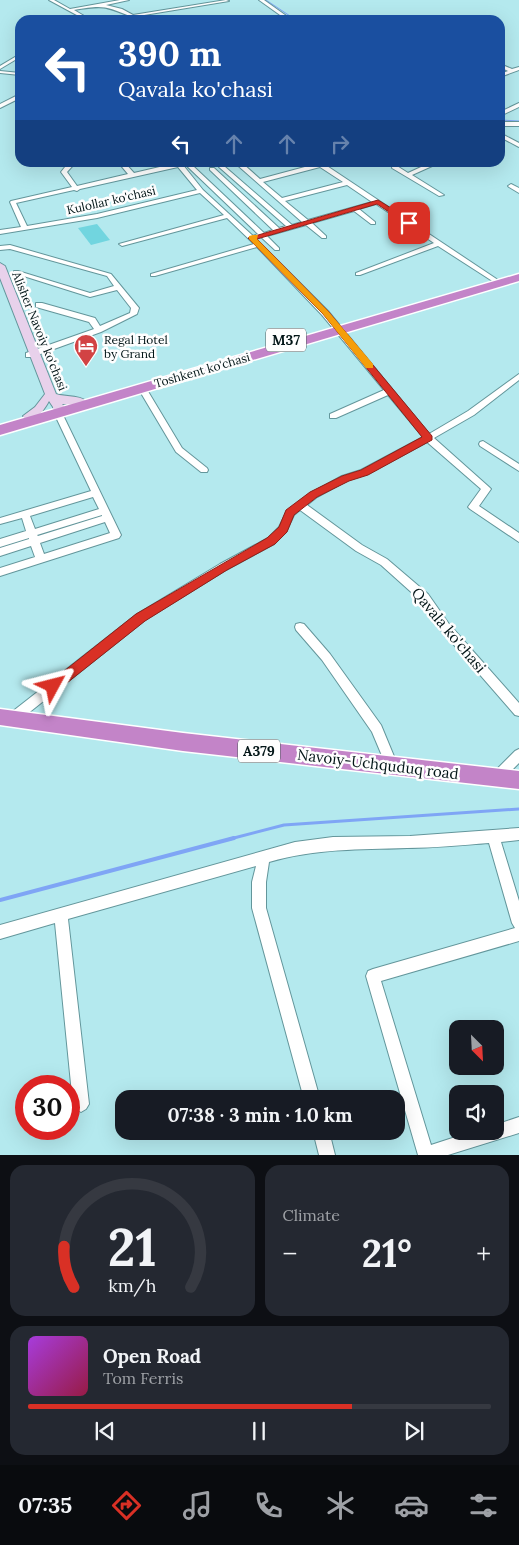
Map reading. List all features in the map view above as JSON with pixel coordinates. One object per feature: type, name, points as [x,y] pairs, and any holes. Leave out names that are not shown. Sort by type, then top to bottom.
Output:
[{"type":"highway","name":"Toshkent ko'chasi","points":[[497,281],[519,272]]},
{"type":"highway","name":"Toshkent ko'chasi","points":[[0,425],[29,416],[53,404],[80,401],[497,281],[519,277]]},
{"type":"highway","name":"Toshkent ko'chasi","points":[[0,430],[53,404],[142,388],[338,327]]},
{"type":"highway","name":"Navoiy-Uchquduq road","points":[[6,718],[183,742],[519,780]]},
{"type":"main road","name":"Alisher Navoiy ko'chasi","points":[[0,266],[32,354]]},
{"type":"main road","name":"Alisher Navoiy ko'chasi","points":[[0,284],[53,404]]},
{"type":"street","points":[[52,0],[80,15]]},
{"type":"street","points":[[70,10],[127,0]]},
{"type":"street","points":[[261,0],[283,15]]},
{"type":"street","points":[[138,15],[227,1]]},
{"type":"street","points":[[102,5],[121,10],[130,15]]},
{"type":"street","points":[[0,68],[15,58]]},
{"type":"street","points":[[505,68],[512,71]]},
{"type":"street","points":[[505,74],[519,68]]},
{"type":"street","points":[[0,72],[15,74]]},
{"type":"street","points":[[0,106],[15,98]]},
{"type":"street","points":[[505,112],[519,105]]},
{"type":"street","points":[[505,116],[519,118]]},
{"type":"street","points":[[505,124],[519,124]]},
{"type":"street","points":[[505,138],[519,145]]},
{"type":"street","points":[[68,167],[64,172],[77,189]]},
{"type":"street","name":"Kulollar ko'chasi","points":[[125,167],[133,176]]},
{"type":"street","name":"Kulollar ko'chasi","points":[[25,230],[13,202],[171,167]]},
{"type":"street","points":[[182,167],[201,191],[252,238],[338,327],[428,438],[486,489],[473,507],[519,538]]},
{"type":"street","points":[[192,167],[277,250]]},
{"type":"street","points":[[188,175],[219,167]]},
{"type":"street","points":[[223,167],[290,227]]},
{"type":"street","points":[[243,167],[324,237]]},
{"type":"street","points":[[259,181],[308,167]]},
{"type":"street","points":[[323,167],[497,281]]},
{"type":"street","points":[[394,167],[441,195]]},
{"type":"street","points":[[407,175],[426,167]]},
{"type":"street","points":[[212,169],[278,231]]},
{"type":"street","points":[[281,200],[348,183]]},
{"type":"street","points":[[511,186],[519,191]]},
{"type":"street","points":[[223,198],[266,187]]},
{"type":"street","name":"Kulollar ko'chasi","points":[[0,232],[25,230],[97,216],[201,191]]},
{"type":"street","points":[[252,238],[378,202]]},
{"type":"street","points":[[355,209],[373,223]]},
{"type":"street","points":[[122,244],[228,216]]},
{"type":"street","points":[[358,274],[440,243]]},
{"type":"street","points":[[153,275],[258,245]]},
{"type":"street","points":[[0,248],[10,246],[109,275],[136,308],[133,314],[98,330],[32,354]]},
{"type":"street","points":[[16,272],[90,295],[119,287]]},
{"type":"street","points":[[39,305],[92,320],[98,330]]},
{"type":"street","points":[[6,718],[141,617],[223,567],[271,541],[283,529],[290,513],[314,494],[345,478],[364,472],[428,438],[471,413],[519,376]]},
{"type":"street","points":[[142,388],[179,450],[204,470]]},
{"type":"street","points":[[333,416],[390,391]]},
{"type":"street","points":[[0,572],[116,535],[53,404]]},
{"type":"street","points":[[483,444],[519,468]]},
{"type":"street","points":[[0,521],[96,493]]},
{"type":"street","name":"Qavala ko'chasi","points":[[300,505],[359,548],[384,562],[424,597],[445,626],[519,711]]},
{"type":"street","points":[[25,514],[41,559]]},
{"type":"street","points":[[0,552],[33,537],[106,514]]},
{"type":"street","points":[[0,543],[33,537]]},
{"type":"street","points":[[300,627],[326,657],[376,730],[392,766]]},
{"type":"street","points":[[496,778],[519,755]]},
{"type":"street","points":[[0,932],[295,848],[333,843],[410,842],[519,834]]},
{"type":"street","points":[[493,836],[519,923]]},
{"type":"street","points":[[264,856],[259,882],[259,908],[310,1090]]},
{"type":"street","points":[[61,915],[81,1104]]},
{"type":"street","points":[[519,934],[373,976],[426,1155],[519,1125]]},
{"type":"street","points":[[323,1140],[327,1155]]},
{"type":"shaded area","points":[[97,224],[110,240],[91,245],[78,228]]},
{"type":"waterway","points":[[266,0],[288,15]]},
{"type":"waterway","points":[[505,120],[519,121]]},
{"type":"waterway","points":[[230,839],[284,825],[519,809]]},
{"type":"waterway","points":[[0,900],[234,838]]},
{"type":"slow traffic","points":[[256,237],[252,238],[326,312],[369,366]]},
{"type":"place","name":"Regal Hotel by Grand","points":[[86,367]]},
{"type":"route","points":[[53,686],[141,617],[223,567],[271,541],[283,529],[290,513],[314,494],[345,478],[364,472],[428,438],[326,312],[252,238],[378,202],[409,223]]}]
